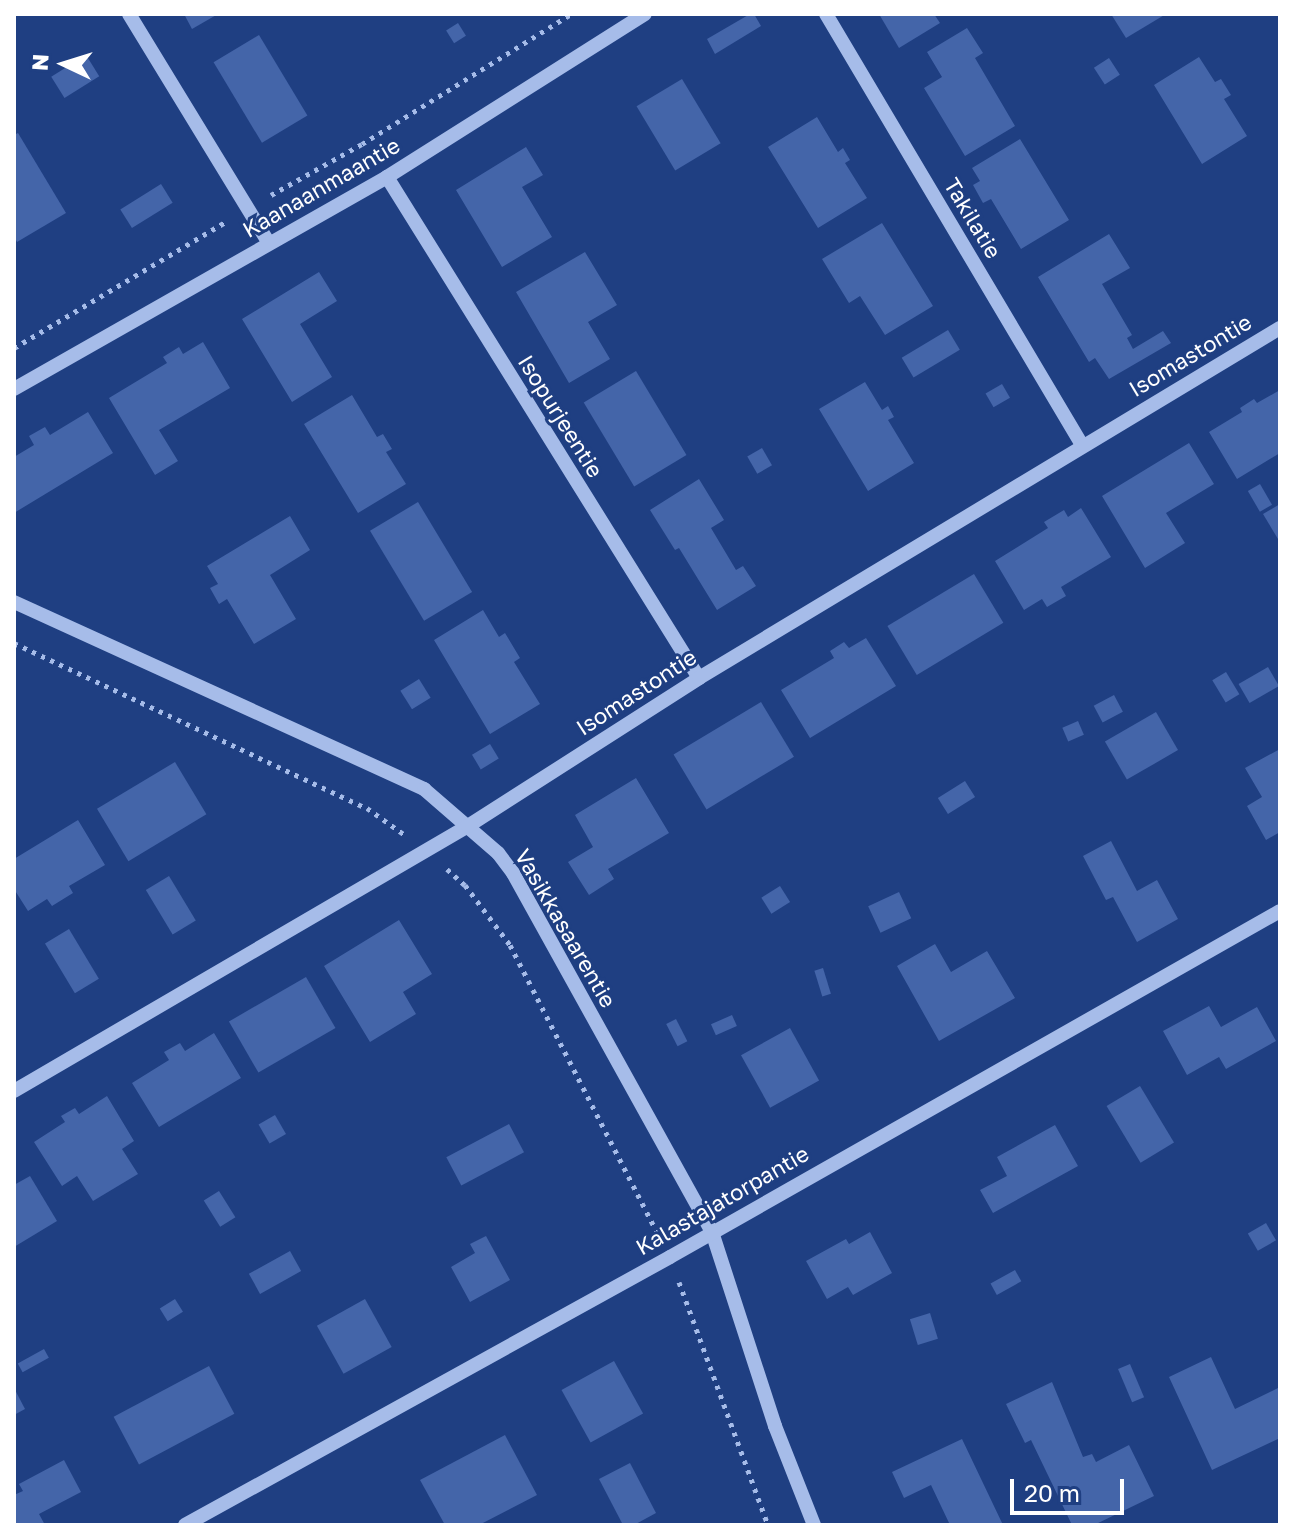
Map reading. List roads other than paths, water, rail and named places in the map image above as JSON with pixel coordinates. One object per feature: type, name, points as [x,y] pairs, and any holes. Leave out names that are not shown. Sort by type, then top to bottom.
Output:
[{"type":"street","points":[[129,14],[268,242]]},
{"type":"street","name":"Kaanaanmaantie","points":[[14,389],[387,177],[645,14]]},
{"type":"street","name":"Takilatie","points":[[826,14],[1082,445]]},
{"type":"street","name":"Isopurjeentie","points":[[387,177],[699,678]]},
{"type":"street","name":"Isomastontie","points":[[14,1091],[427,851],[699,678],[1280,328]]},
{"type":"street","name":"Vasikkasaarentie","points":[[14,602],[424,789],[498,853],[513,873],[712,1232],[775,1426],[814,1525]]},
{"type":"street","name":"Kalastajatorpantie","points":[[185,1525],[670,1257],[1280,911]]}]
